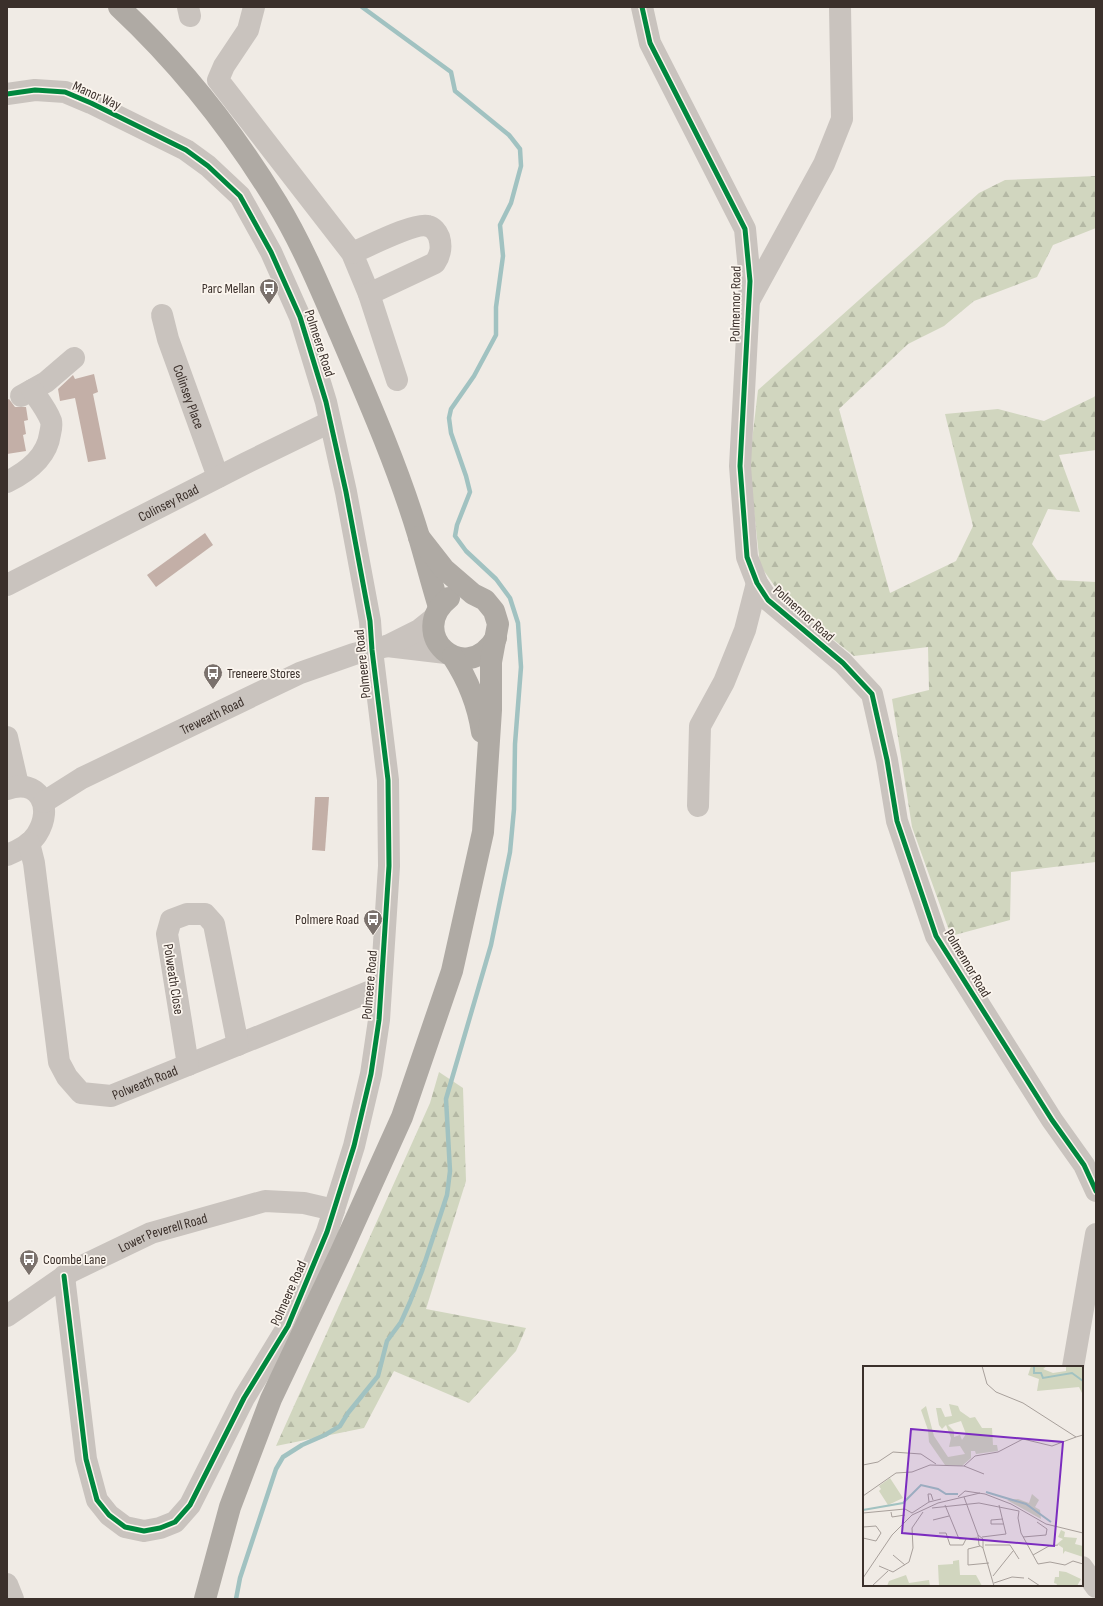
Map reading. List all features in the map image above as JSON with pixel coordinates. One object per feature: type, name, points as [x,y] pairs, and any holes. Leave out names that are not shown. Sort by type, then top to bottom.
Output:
[{"type":"highway","points":[[119,7],[145,31],[192,84],[237,141],[278,205],[315,276],[383,438],[419,537],[436,612],[433,628],[434,637],[439,646],[449,655],[464,674],[474,698],[480,723],[487,777]]},
{"type":"highway","points":[[205,1599],[230,1507],[271,1399],[341,1252],[402,1117],[454,964],[482,832],[487,777],[491,662],[498,624],[494,611],[485,600],[473,594],[444,569],[419,537]]},
{"type":"highway","points":[[436,612],[448,599],[460,594],[473,594]]},
{"type":"highway","points":[[449,655],[466,660],[478,657],[489,649],[496,638]]},
{"type":"street","points":[[254,7],[248,30],[224,66],[218,80],[352,253],[369,294],[397,380]]},
{"type":"street","name":"Polmennor Road","points":[[642,7],[650,43],[745,229],[750,281],[740,466],[747,557],[757,583],[768,600],[842,663],[872,694],[887,760],[897,821],[936,936],[1052,1120],[1084,1165],[1096,1191]]},
{"type":"street","points":[[749,302],[824,164],[842,119],[840,7]]},
{"type":"street","name":"Manor Way","points":[[7,94],[35,90],[65,92],[173,144]]},
{"type":"street","name":"Polmeere Road","points":[[64,1276],[86,1459],[97,1500],[109,1515],[125,1527],[144,1531],[160,1528],[175,1522],[190,1505],[244,1398],[288,1326],[334,1210],[354,1146],[371,1074],[379,1020],[389,866],[388,780],[380,648],[370,621],[361,567],[330,422],[300,317],[271,252],[240,196],[208,166],[173,144]]},
{"type":"street","points":[[352,253],[415,226],[428,226],[437,232],[441,244],[441,254],[435,263],[369,294]]},
{"type":"street","name":"Colinsey Place","points":[[162,315],[168,339],[218,477]]},
{"type":"street","points":[[7,482],[23,474],[38,460],[49,444],[52,423],[46,411],[26,393],[46,382],[74,358]]},
{"type":"street","name":"Colinsey Road","points":[[7,585],[218,477],[330,422]]},
{"type":"street","points":[[698,806],[700,726],[726,676],[745,630],[757,583]]},
{"type":"street","name":"Treweath Road","points":[[44,802],[82,778],[300,673],[380,648],[419,630],[436,612]]},
{"type":"street","name":"Treweath Road","points":[[380,648],[449,655]]},
{"type":"street","points":[[7,737],[12,787],[29,788],[39,795],[44,802],[45,811],[37,834],[29,843],[7,856]]},
{"type":"street","name":"Polweath Road","points":[[29,843],[34,863],[59,1062],[67,1077],[80,1094],[111,1096],[381,987]]},
{"type":"street","name":"Polweath Close","points":[[188,1065],[167,934],[171,920],[187,914],[205,914],[214,924],[238,1045]]},
{"type":"street","name":"Lower Peverell Road","points":[[7,1316],[64,1276],[106,1253],[151,1233],[265,1201],[304,1203],[334,1210]]},
{"type":"street","points":[[1073,1366],[1096,1234]]},
{"type":"street","points":[[1083,1568],[1096,1587]]},
{"type":"street","points":[[7,1584],[13,1599]]},
{"type":"green space","points":[[1096,176],[1096,228],[1053,245],[1037,277],[974,301],[944,326],[908,344],[839,409],[890,593],[956,561],[973,526],[945,414],[998,409],[1044,421],[1096,396],[1096,450],[1059,455],[1080,512],[1048,509],[1032,544],[1057,580],[1096,582],[1096,862],[1011,872],[1010,920],[951,936],[912,827],[892,699],[929,690],[928,647],[854,656],[785,601],[760,565],[749,466],[758,390],[979,193],[1005,180]]},
{"type":"green space","points":[[439,1072],[463,1088],[466,1181],[426,1309],[526,1328],[516,1351],[469,1403],[394,1371],[364,1428],[276,1446],[430,1103]]},
{"type":"building","points":[[94,374],[98,392],[93,394],[106,459],[88,462],[75,398],[60,401],[58,389],[73,375],[75,379]]},
{"type":"building","points":[[9,399],[15,407],[26,407],[28,420],[24,421],[26,434],[23,435],[26,451],[7,454],[7,400]]},
{"type":"building","points":[[205,533],[213,545],[156,587],[147,575]]},
{"type":"building","points":[[315,797],[329,797],[325,851],[312,850]]},
{"type":"waterway","points":[[236,1599],[240,1578],[276,1469],[283,1457],[302,1445],[325,1435],[340,1426],[348,1413],[378,1376],[387,1341],[401,1322],[422,1271],[447,1195],[450,1171],[446,1099],[491,945],[510,852],[514,809],[515,744],[521,667],[518,623],[510,598],[496,579],[466,551],[455,536],[457,525],[470,492],[451,433],[449,418],[451,409],[474,376],[496,335],[496,307],[503,256],[500,225],[511,203],[521,166],[520,149],[509,135],[455,91],[451,72],[362,7]]},
{"type":"cycle path","points":[[642,7],[650,43],[745,229],[750,281],[740,466],[747,557],[757,583],[768,600],[843,663],[872,694],[887,760],[897,821],[936,936],[1052,1120],[1084,1165],[1096,1191]]},
{"type":"cycle path","points":[[7,94],[35,90],[65,92],[91,103],[186,150],[208,166],[240,196],[271,252],[300,317],[326,402],[346,492],[370,621],[372,650],[388,780],[389,866],[379,1020],[371,1074],[354,1146],[327,1232],[288,1326],[244,1398],[190,1505],[175,1522],[160,1528],[144,1531],[125,1527],[109,1515],[97,1500],[86,1459],[64,1276]]},
{"type":"place","name":"Parc Mellan","points":[[269,305]]},
{"type":"place","name":"Treneere Stores","points":[[213,690]]},
{"type":"place","name":"Polmere Road","points":[[373,936]]},
{"type":"place","name":"Coombe Lane","points":[[29,1276]]}]
